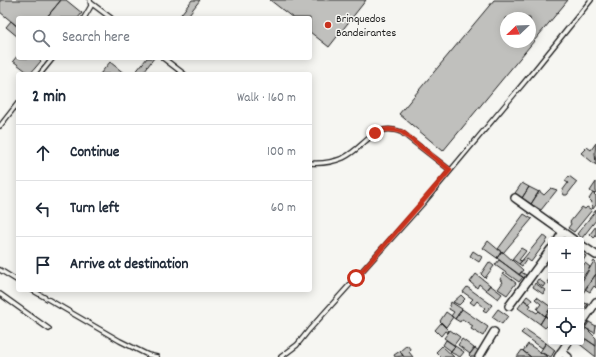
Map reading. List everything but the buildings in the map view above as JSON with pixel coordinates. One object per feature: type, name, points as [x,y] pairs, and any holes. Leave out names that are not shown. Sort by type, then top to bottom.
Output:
[{"type":"street","points":[[515,198],[570,237]]},
{"type":"street","points":[[560,237],[563,232]]},
{"type":"street","points":[[584,247],[596,255]]},
{"type":"street","points":[[510,306],[548,253]]},
{"type":"street","points":[[584,320],[596,302]]},
{"type":"street","points":[[479,357],[494,332]]},
{"type":"street","points":[[566,345],[560,355],[568,357]]},
{"type":"lane","points":[[281,357],[297,345],[450,170],[538,67],[591,0]]},
{"type":"lane","points":[[86,16],[90,10],[90,1]]},
{"type":"lane","points":[[90,1],[109,16]]},
{"type":"lane","points":[[42,72],[51,60]]},
{"type":"lane","points":[[166,60],[181,72]]},
{"type":"lane","points":[[0,126],[16,106]]},
{"type":"lane","points":[[312,163],[329,162],[344,157],[375,133],[385,129],[393,129],[402,132],[450,170]]},
{"type":"lane","points":[[0,270],[16,280]]},
{"type":"lane","points":[[35,292],[120,341],[148,355],[156,357]]},
{"type":"lane","points":[[0,294],[49,329]]},
{"type":"place","name":"Brinquedos Bandeirantes","points":[[328,25]]},
{"type":"route","points":[[356,278],[425,201],[450,170],[402,132],[393,129],[385,129],[375,133]]}]
